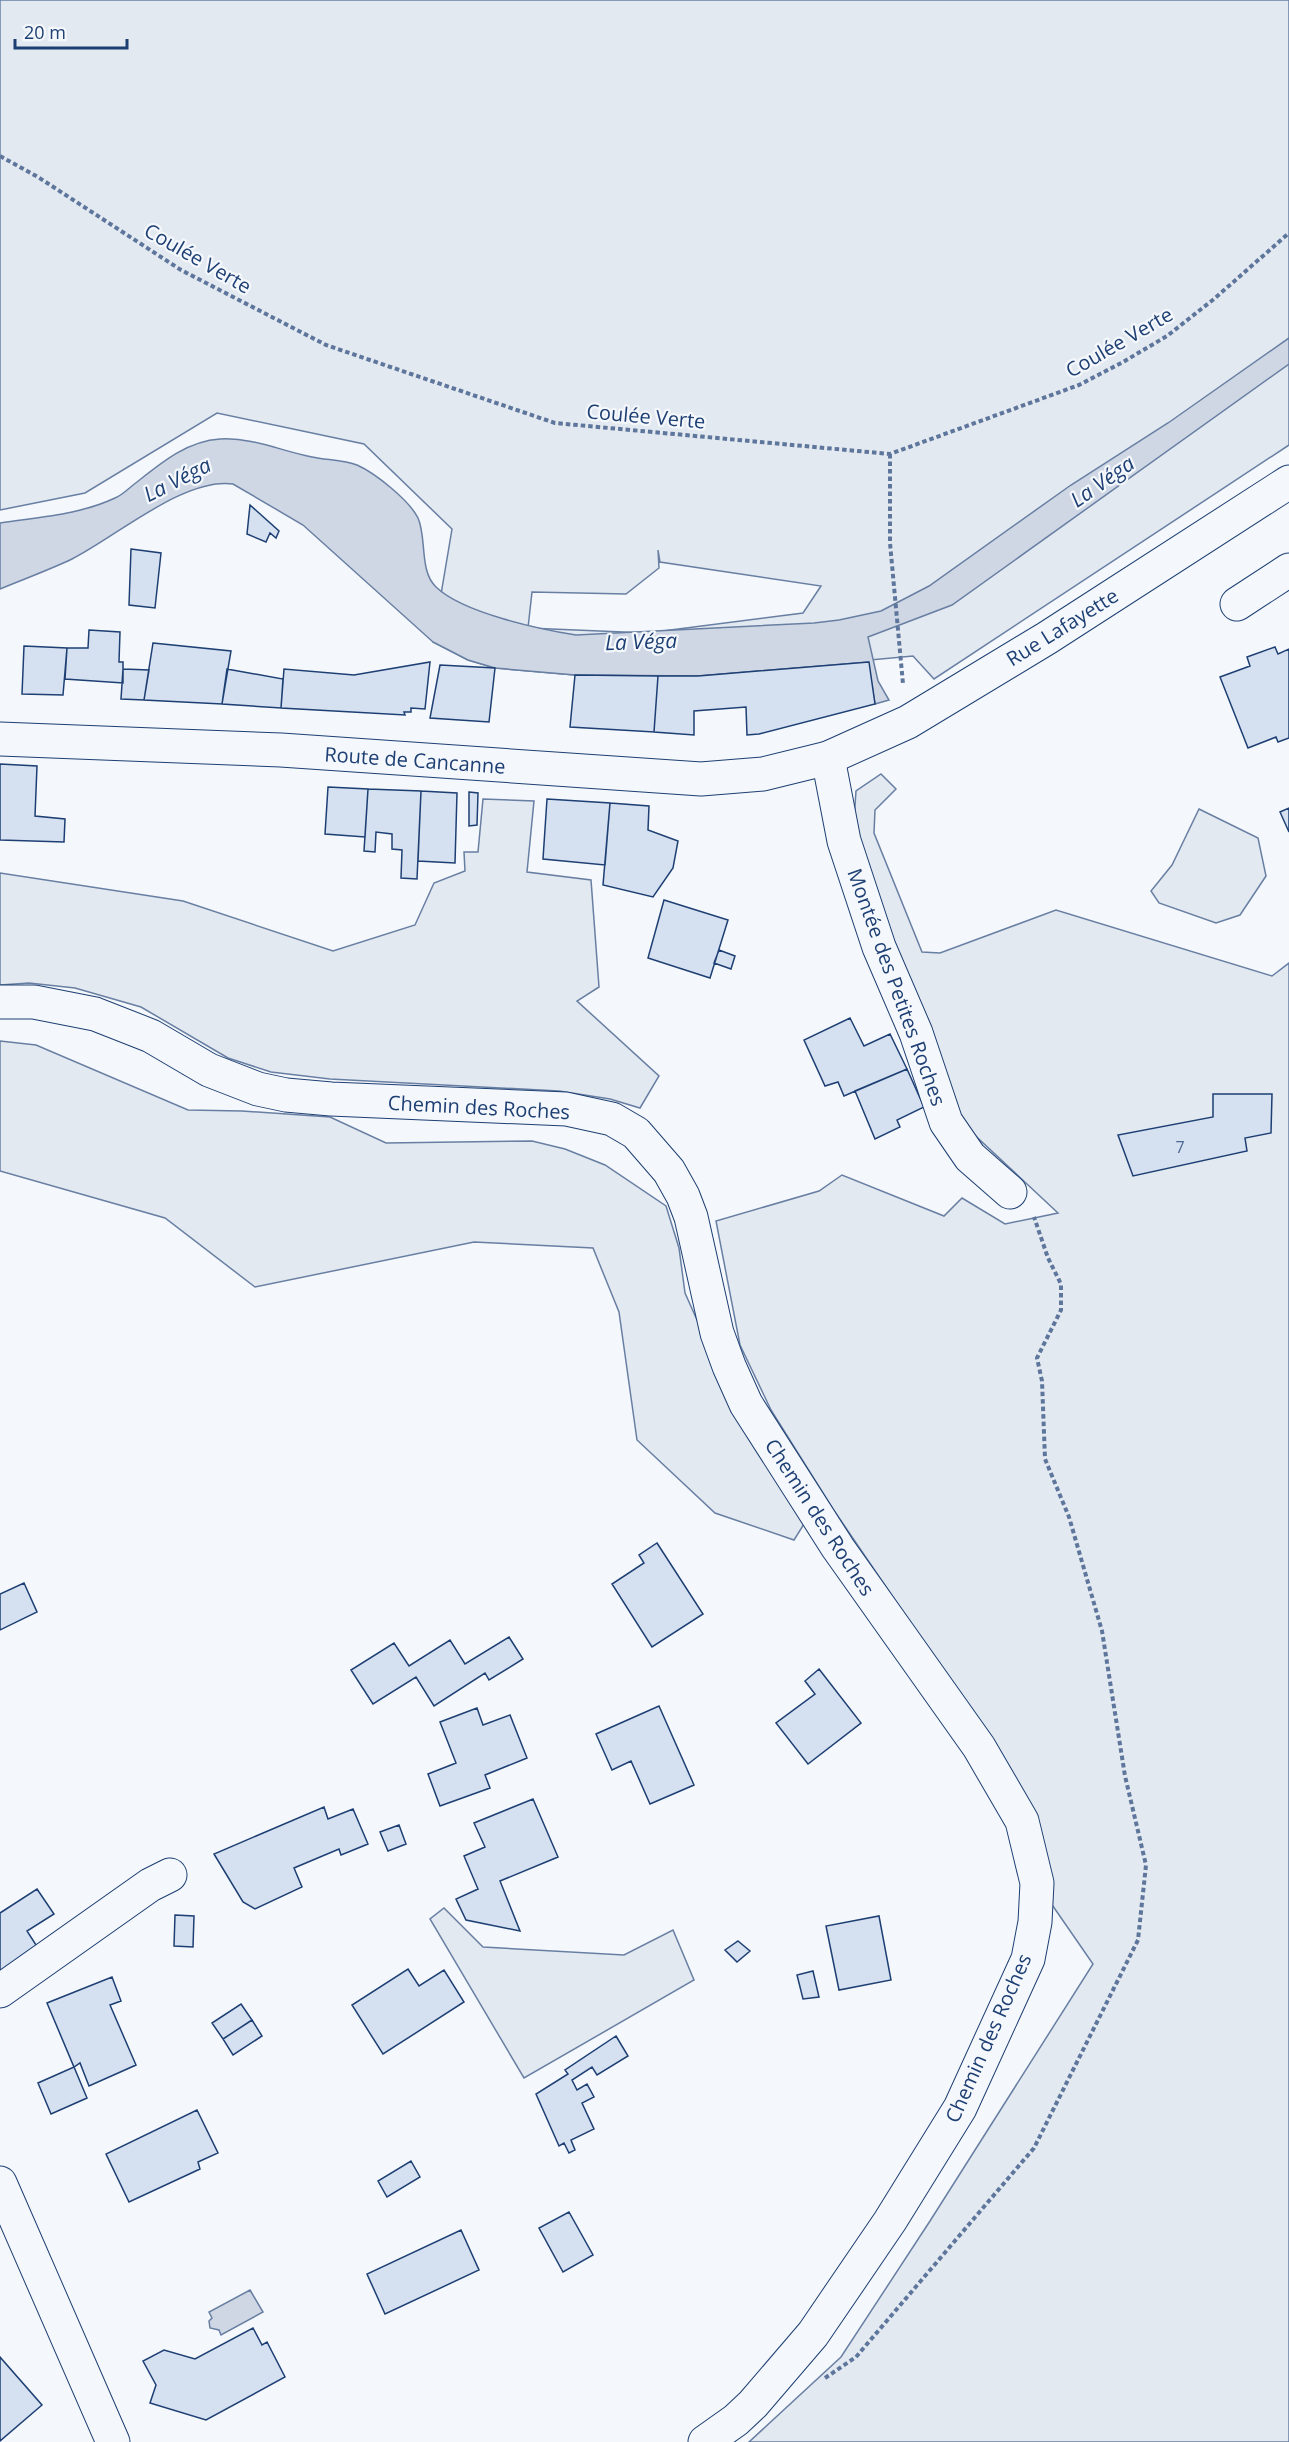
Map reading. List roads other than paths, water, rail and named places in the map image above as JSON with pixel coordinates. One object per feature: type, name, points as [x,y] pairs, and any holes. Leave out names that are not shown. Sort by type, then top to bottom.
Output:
[{"type":"street","name":"Rue Lafayette","points":[[828,758],[908,722],[1047,638],[1289,482]]},
{"type":"street","points":[[1237,604],[1289,570]]},
{"type":"street","name":"Route de Cancanne","points":[[0,739],[281,750],[701,779],[763,774],[828,758]]},
{"type":"street","name":"Montée des Petites Roches","points":[[828,758],[844,841],[879,947],[916,1034],[946,1122],[969,1156],[1010,1192]]},
{"type":"street","name":"Chemin des Roches","points":[[0,1002],[34,1002],[95,1014],[151,1036],[209,1070],[258,1089],[286,1095],[343,1100],[566,1109],[612,1119],[636,1133],[669,1171],[683,1196],[691,1217],[717,1333],[746,1404],[838,1548],[979,1748],[1022,1821],[1036,1883],[1035,1922],[1028,1959],[960,2108],[890,2221],[813,2334],[753,2404],[736,2420],[705,2442]]},
{"type":"street","points":[[0,1991],[150,1885],[170,1875]]},
{"type":"street","points":[[0,2183],[113,2442]]},
{"type":"water","name":"La Véga","points":[[1289,338],[1289,364],[952,605],[868,637],[878,681],[889,700],[875,704],[868,662],[698,676],[575,675],[495,668],[468,660],[433,642],[303,525],[233,484],[214,484],[172,499],[72,559],[0,589],[0,523],[58,515],[101,504],[121,495],[186,448],[208,441],[232,439],[255,442],[312,457],[352,463],[373,474],[399,495],[418,518],[427,572],[436,587],[464,605],[502,618],[576,635],[839,620],[881,611],[929,586],[1071,485],[1168,423]]},
{"type":"water","points":[[250,2290],[263,2312],[221,2335],[219,2330],[210,2328],[209,2321],[212,2318],[209,2312]]}]
